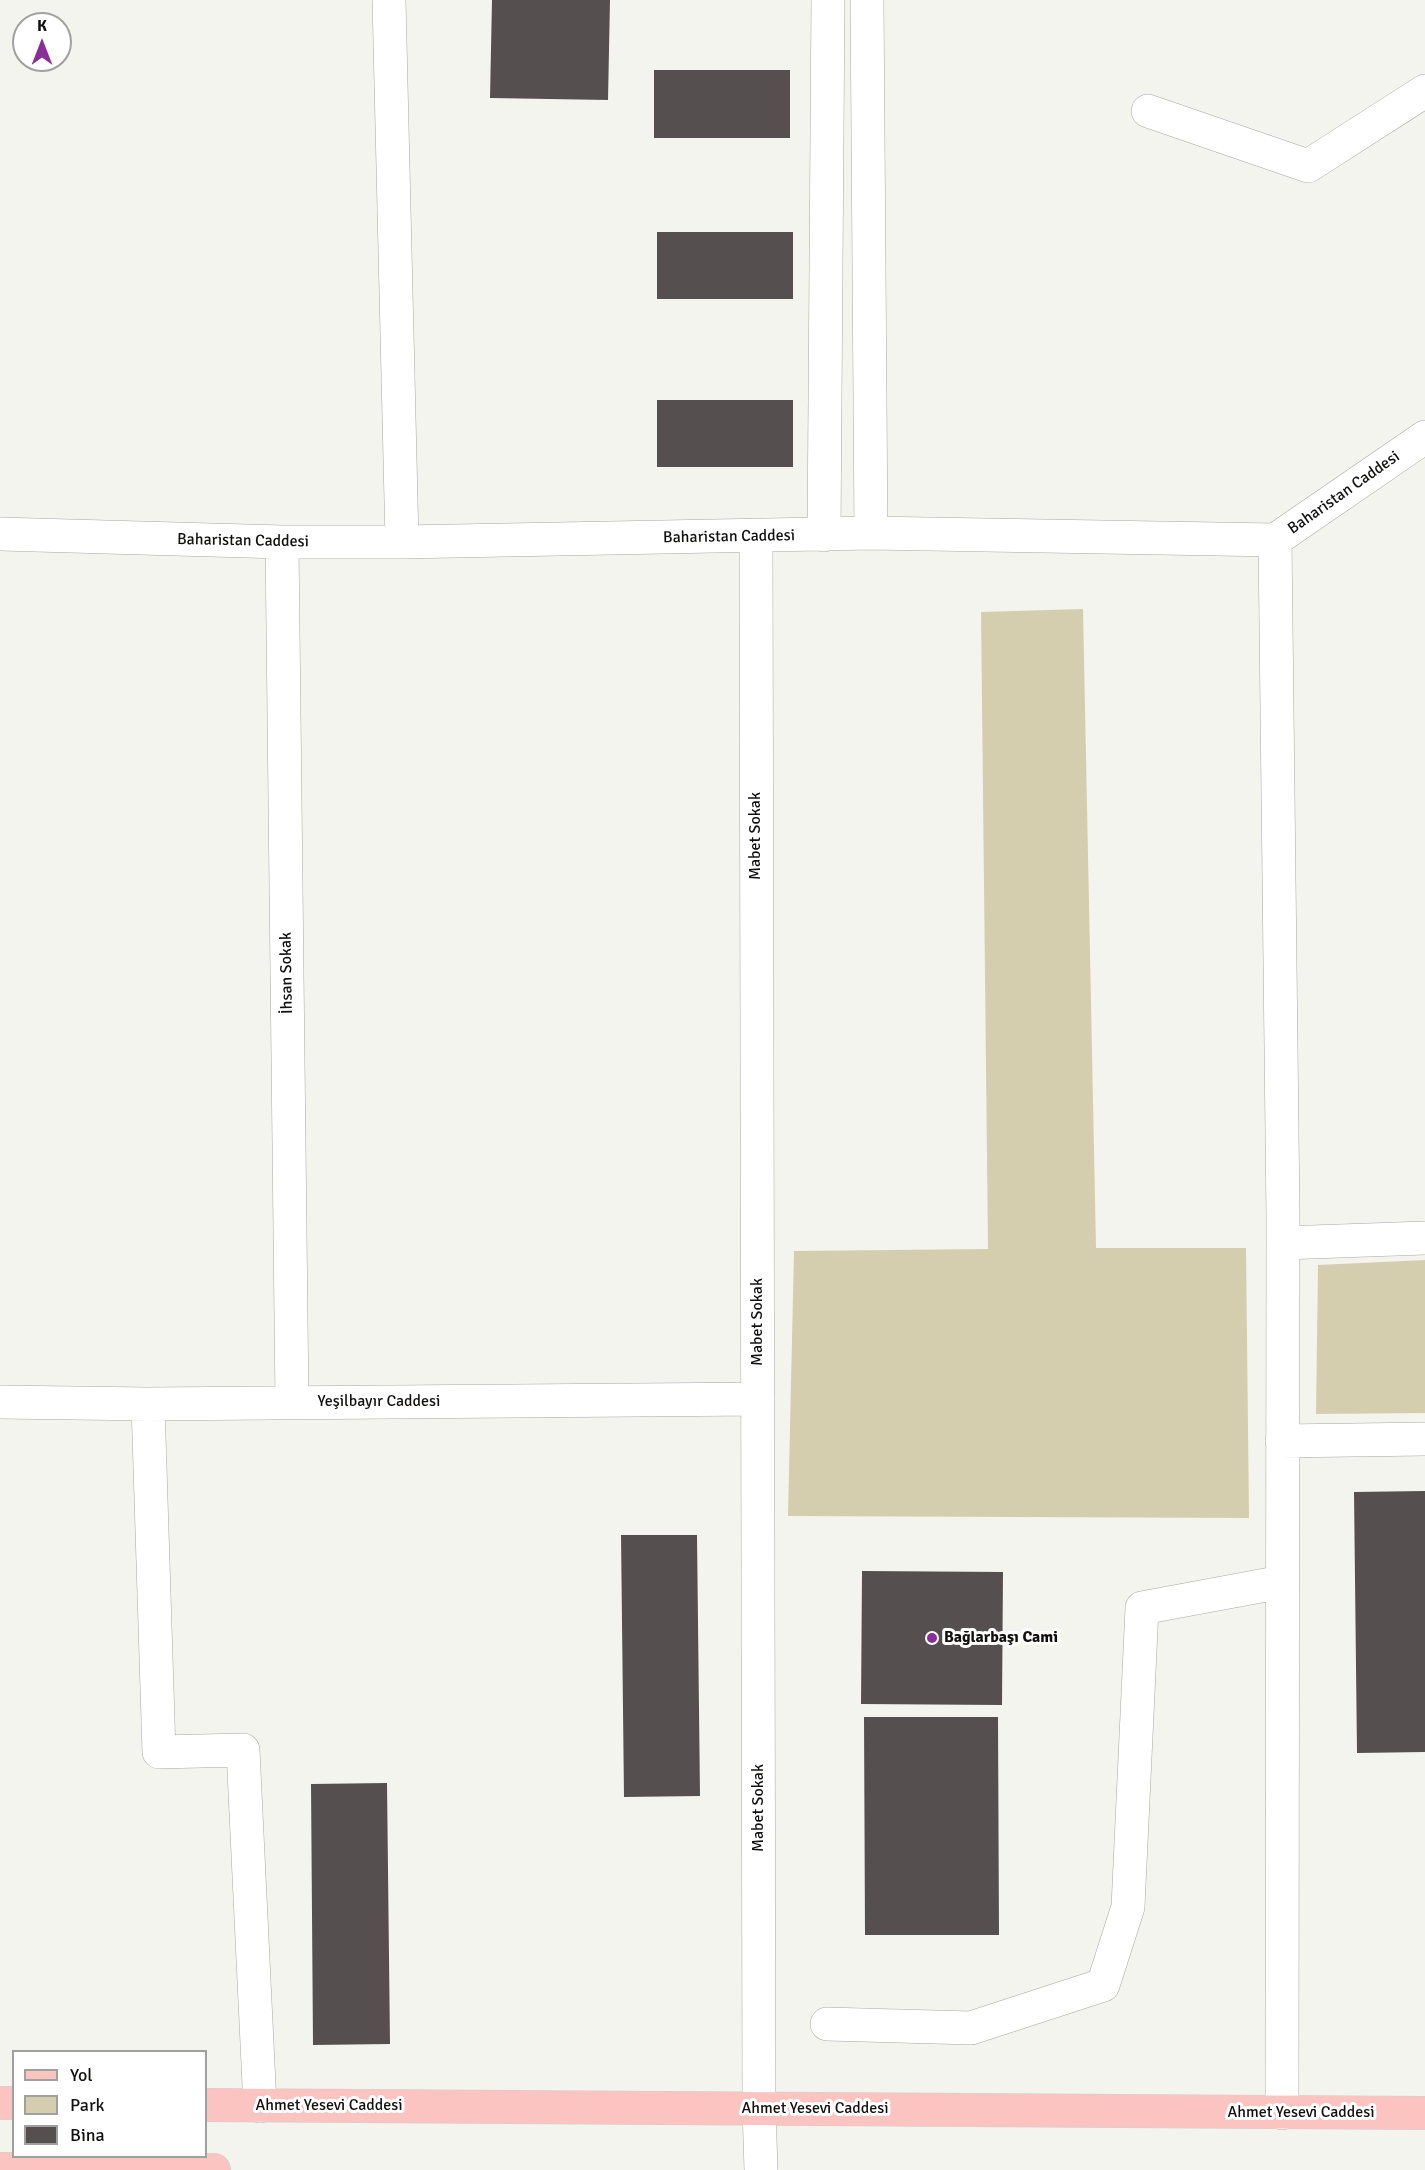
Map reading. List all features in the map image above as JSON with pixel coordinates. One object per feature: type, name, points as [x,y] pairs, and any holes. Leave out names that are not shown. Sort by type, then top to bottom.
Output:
[{"type":"main road","name":"Ahmet Yesevi Caddesi","points":[[207,2105],[1425,2113]]},
{"type":"main road","points":[[0,2169],[214,2170]]},
{"type":"street","points":[[389,0],[402,542]]},
{"type":"street","points":[[824,535],[828,0]]},
{"type":"street","points":[[867,0],[871,533]]},
{"type":"street","points":[[1148,111],[1308,166],[1425,91]]},
{"type":"street","name":"Baharistan Caddesi","points":[[0,534],[282,542],[402,542],[871,533],[1275,540],[1425,437]]},
{"type":"street","name":"Mabet Sokak","points":[[756,536],[759,2108],[761,2170]]},
{"type":"street","points":[[1275,540],[1283,1243],[1282,2113]]},
{"type":"street","name":"İhsan Sokak","points":[[282,542],[292,1403]]},
{"type":"street","points":[[1283,1243],[1425,1238]]},
{"type":"street","name":"Yeşilbayır Caddesi","points":[[0,1402],[148,1404],[758,1399]]},
{"type":"street","points":[[148,1404],[159,1752],[243,1750],[260,2106]]},
{"type":"street","points":[[1282,1441],[1425,1439]]},
{"type":"street","points":[[827,2024],[971,2028],[1102,1985],[1128,1907],[1142,1608],[1282,1582]]},
{"type":"green space","points":[[1083,609],[1096,1248],[1246,1248],[1249,1518],[788,1516],[794,1251],[988,1249],[981,612]]},
{"type":"green space","points":[[1425,1260],[1425,1413],[1316,1414],[1318,1265]]},
{"type":"building","points":[[492,0],[610,0],[608,100],[490,98]]},
{"type":"building","points":[[654,70],[790,70],[790,138],[654,138]]},
{"type":"building","points":[[657,232],[793,232],[793,299],[657,299]]},
{"type":"building","points":[[657,400],[793,400],[793,467],[657,467]]},
{"type":"building","points":[[1425,1491],[1425,1752],[1357,1753],[1354,1492]]},
{"type":"building","points":[[621,1535],[697,1535],[700,1796],[624,1797]]},
{"type":"building","name":"Bağlarbaşı Cami","points":[[862,1571],[1003,1572],[1002,1705],[861,1704]]},
{"type":"building","points":[[864,1717],[998,1717],[999,1935],[865,1935]]},
{"type":"building","points":[[387,1783],[390,2044],[313,2045],[311,1784]]},
{"type":"place","name":"Bağlarbaşı Cami","points":[[932,1638]]}]
